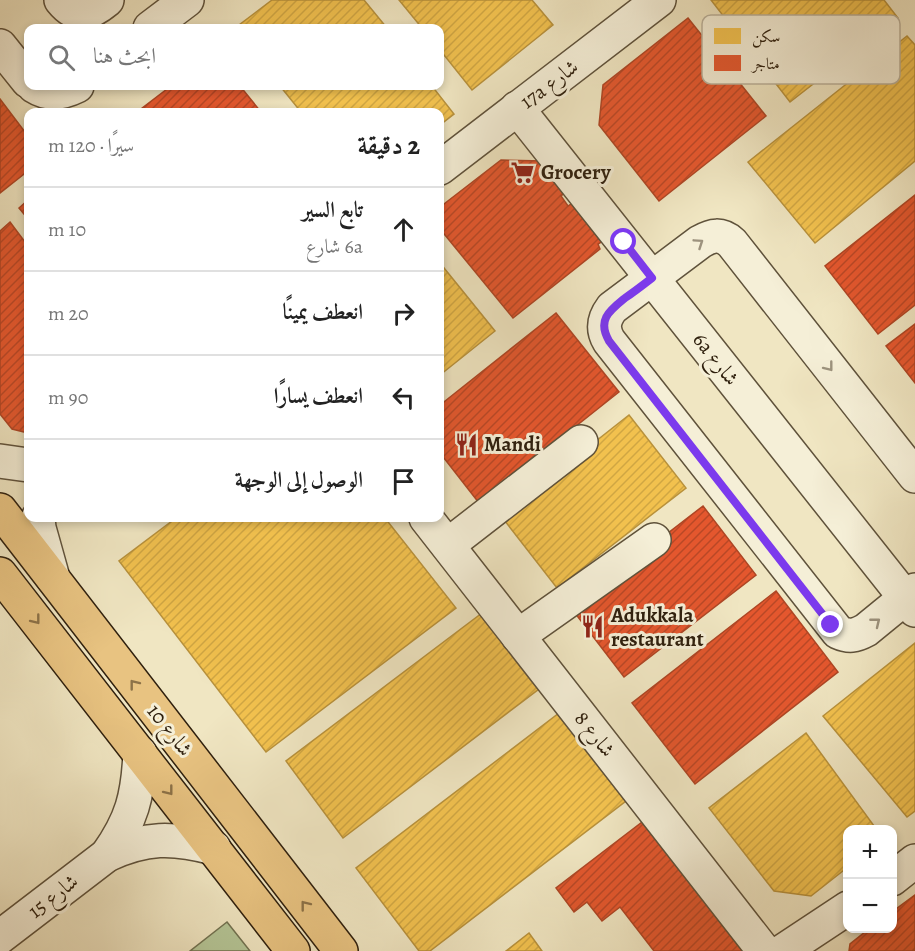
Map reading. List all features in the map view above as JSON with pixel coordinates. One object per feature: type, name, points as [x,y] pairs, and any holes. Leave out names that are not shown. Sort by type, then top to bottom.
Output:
[{"type":"main road","name":"شارع 10","points":[[0,510],[340,951]]},
{"type":"main road","name":"شارع 10","points":[[0,574],[293,951]]},
{"type":"street","points":[[61,0],[72,10],[80,13],[89,13],[107,0]]},
{"type":"street","points":[[155,24],[187,0]]},
{"type":"street","name":"17a شارع","points":[[444,165],[659,0]]},
{"type":"street","points":[[0,46],[24,76]]},
{"type":"street","points":[[45,90],[52,92],[68,90]]},
{"type":"street","name":"6a شارع","points":[[517,108],[912,600]]},
{"type":"street","points":[[912,600],[857,635],[847,636],[838,632],[609,341],[605,334],[606,316],[612,308],[700,242],[717,235],[726,238],[915,476]]},
{"type":"street","points":[[448,546],[581,442]]},
{"type":"street","points":[[0,461],[24,464]]},
{"type":"street","points":[[38,522],[53,578]]},
{"type":"street","name":"شارع 8","points":[[429,522],[764,951]]},
{"type":"street","points":[[518,636],[654,540]]},
{"type":"street","name":"شارع 15","points":[[107,855],[128,820],[135,799],[140,753]]},
{"type":"street","name":"شارع 15","points":[[0,937],[107,855],[123,847],[168,840],[191,842],[214,848]]},
{"type":"street","points":[[897,875],[915,861]]},
{"type":"street","points":[[783,951],[843,911]]},
{"type":"street","points":[[814,951],[843,928]]},
{"type":"green space","points":[[227,922],[250,951],[190,951]]},
{"type":"building: سكن","points":[[272,0],[364,0],[384,24],[240,24]]},
{"type":"building: سكن","points":[[399,0],[532,0],[553,25],[472,90],[444,55],[444,24],[419,24]]},
{"type":"building: سكن","points":[[711,0],[884,0],[896,15],[723,15]]},
{"type":"building: سكن","points":[[907,36],[915,45],[915,161],[815,243],[748,162],[846,84],[900,84],[900,42]]},
{"type":"building: سكن","points":[[776,84],[813,84],[790,102]]},
{"type":"building: سكن","points":[[283,90],[435,90],[454,114],[444,122],[444,108],[298,108]]},
{"type":"building: سكن","points":[[444,268],[495,331],[444,372]]},
{"type":"building: سكن","points":[[629,415],[686,488],[557,588],[501,516]]},
{"type":"building: سكن","points":[[171,522],[388,522],[456,608],[266,752],[119,561]]},
{"type":"building: سكن","points":[[482,613],[539,689],[343,838],[286,761]]},
{"type":"building: سكن","points":[[915,643],[915,811],[907,817],[823,716]]},
{"type":"building: سكن","points":[[559,713],[626,801],[430,951],[419,951],[356,868]]},
{"type":"building: سكن","points":[[806,733],[873,825],[843,825],[843,871],[811,896],[774,891],[709,808]]},
{"type":"building: سكن","points":[[529,933],[542,951],[506,951]]},
{"type":"building: متاجر","points":[[688,18],[702,36],[702,84],[741,84],[766,116],[659,201],[599,125],[603,85]]},
{"type":"building: متاجر","points":[[166,90],[243,90],[258,108],[142,108]]},
{"type":"building: متاجر","points":[[0,99],[24,131],[24,174],[0,193]]},
{"type":"building: متاجر","points":[[501,160],[544,161],[568,190],[561,196],[568,206],[574,202],[606,239],[598,244],[600,249],[513,318],[444,234],[444,204]]},
{"type":"building: متاجر","points":[[915,195],[915,305],[878,334],[825,266]]},
{"type":"building: متاجر","points":[[24,204],[24,214],[19,208]]},
{"type":"building: متاجر","points":[[10,222],[24,241],[24,432],[12,429],[0,414],[0,231]]},
{"type":"building: متاجر","points":[[556,313],[619,392],[479,503],[444,458],[444,402]]},
{"type":"building: متاجر","points":[[915,324],[915,383],[886,346]]},
{"type":"building: متاجر","points":[[703,506],[756,575],[624,677],[571,608]]},
{"type":"building: متاجر","points":[[776,591],[838,672],[695,784],[632,703]]},
{"type":"building: متاجر","points":[[646,819],[747,951],[654,951],[620,907],[602,921],[587,902],[574,912],[556,888]]},
{"type":"building: متاجر","points":[[915,895],[915,951],[849,951],[850,944],[864,933],[897,933],[897,908]]},
{"type":"place","name":"Grocery","points":[[523,172]]},
{"type":"place","name":"Mandi","points":[[466,444]]},
{"type":"place","name":"Adukkala restaurant","points":[[593,627]]},
{"type":"route","points":[[624,242],[652,278],[612,308],[606,316],[605,334],[831,625]]}]
